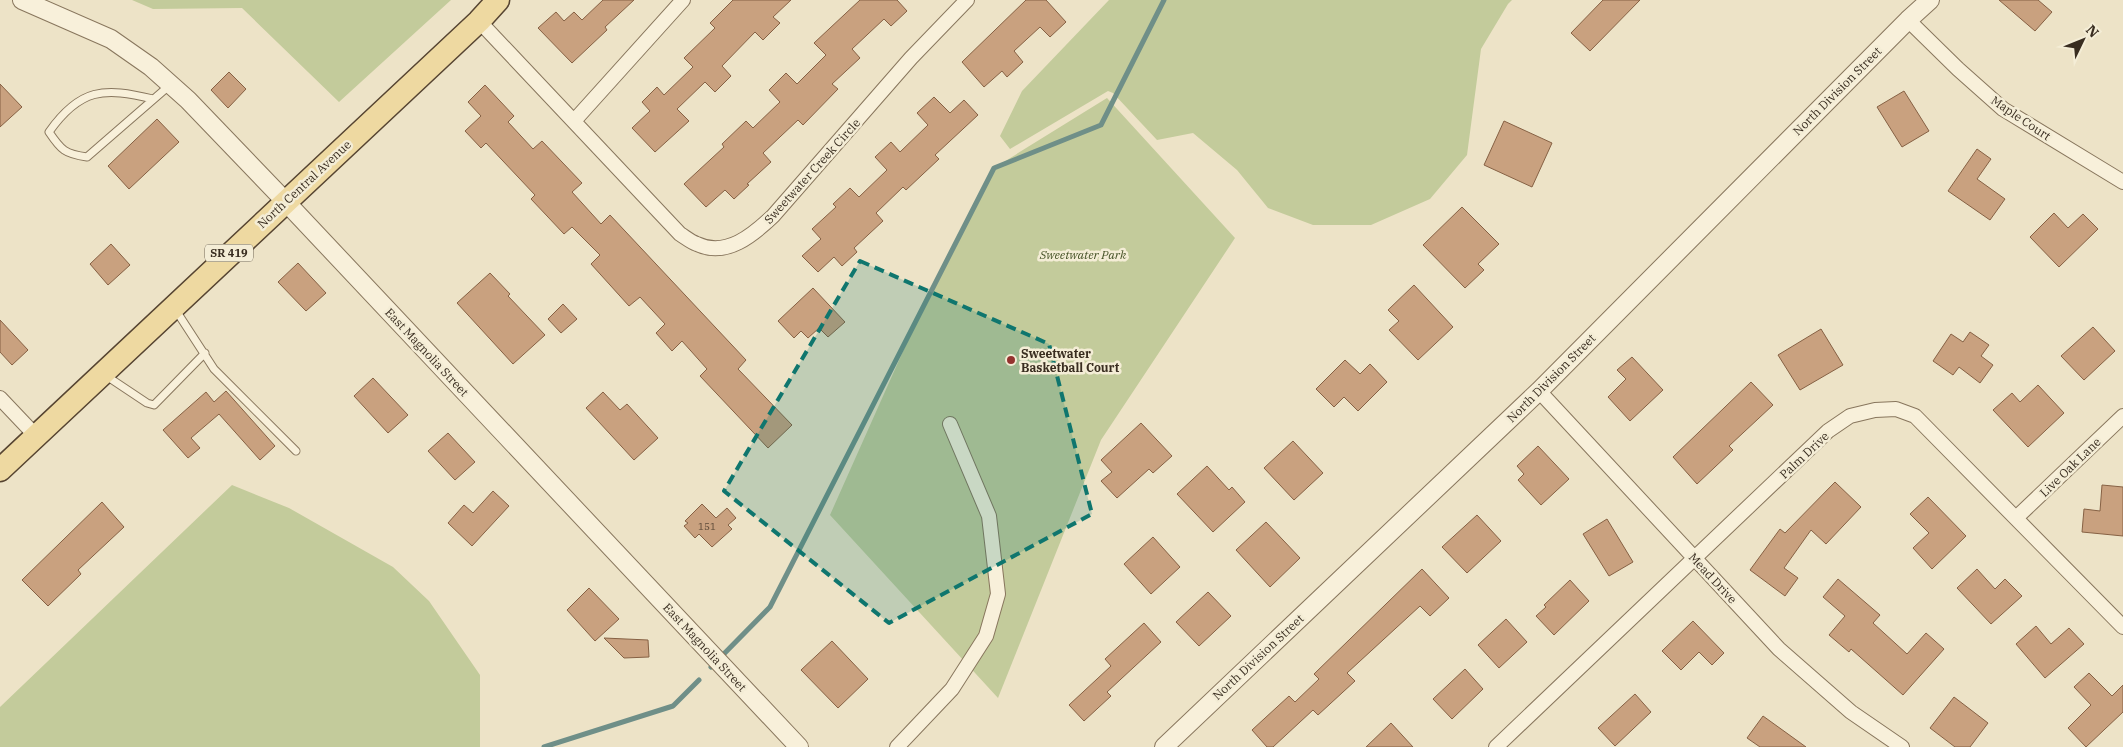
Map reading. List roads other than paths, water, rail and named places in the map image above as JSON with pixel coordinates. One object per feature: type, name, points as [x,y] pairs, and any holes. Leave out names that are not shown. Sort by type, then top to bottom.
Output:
[{"type":"main road","name":"North Central Avenue","points":[[0,470],[479,21],[498,0]]},
{"type":"street","name":"East Magnolia Street","points":[[22,0],[111,39],[170,84],[286,200],[799,747]]},
{"type":"street","points":[[574,121],[683,0]]},
{"type":"street","name":"Sweetwater Creek Circle","points":[[479,21],[680,234],[698,245],[717,248],[737,244],[755,234],[773,216],[911,58],[967,0]]},
{"type":"street","name":"North Division Street","points":[[1164,747],[1539,391],[1930,0]]},
{"type":"street","name":"Maple Court","points":[[1908,20],[1958,69],[2003,109],[2123,182]]},
{"type":"street","name":"Mead Drive","points":[[1539,391],[1779,649],[1851,712],[1902,747]]},
{"type":"street","points":[[0,398],[36,436]]},
{"type":"street","name":"Palm Drive","points":[[1496,747],[1828,431],[1850,416],[1876,410],[1896,409],[1915,416],[2123,628]]},
{"type":"street","name":"Live Oak Lane","points":[[2016,518],[2123,416]]},
{"type":"street","points":[[897,747],[922,722],[957,681],[986,636],[998,594],[989,516],[950,424]]},
{"type":"lane","points":[[153,99],[121,91],[99,93],[79,100],[60,116],[49,132],[61,150],[87,157],[153,99],[170,84]]},
{"type":"lane","points":[[173,306],[214,369],[296,452]]},
{"type":"lane","points":[[103,373],[147,403],[154,405],[204,353]]},
{"type":"waterway","points":[[711,667],[770,607],[994,168],[1101,125],[1164,0]]},
{"type":"waterway","points":[[544,747],[673,706],[699,680]]},
{"type":"place","name":"Sweetwater Basketball Court","points":[[1011,360]]},
{"type":"park label","name":"Sweetwater Park","points":[[1083,254]]}]
